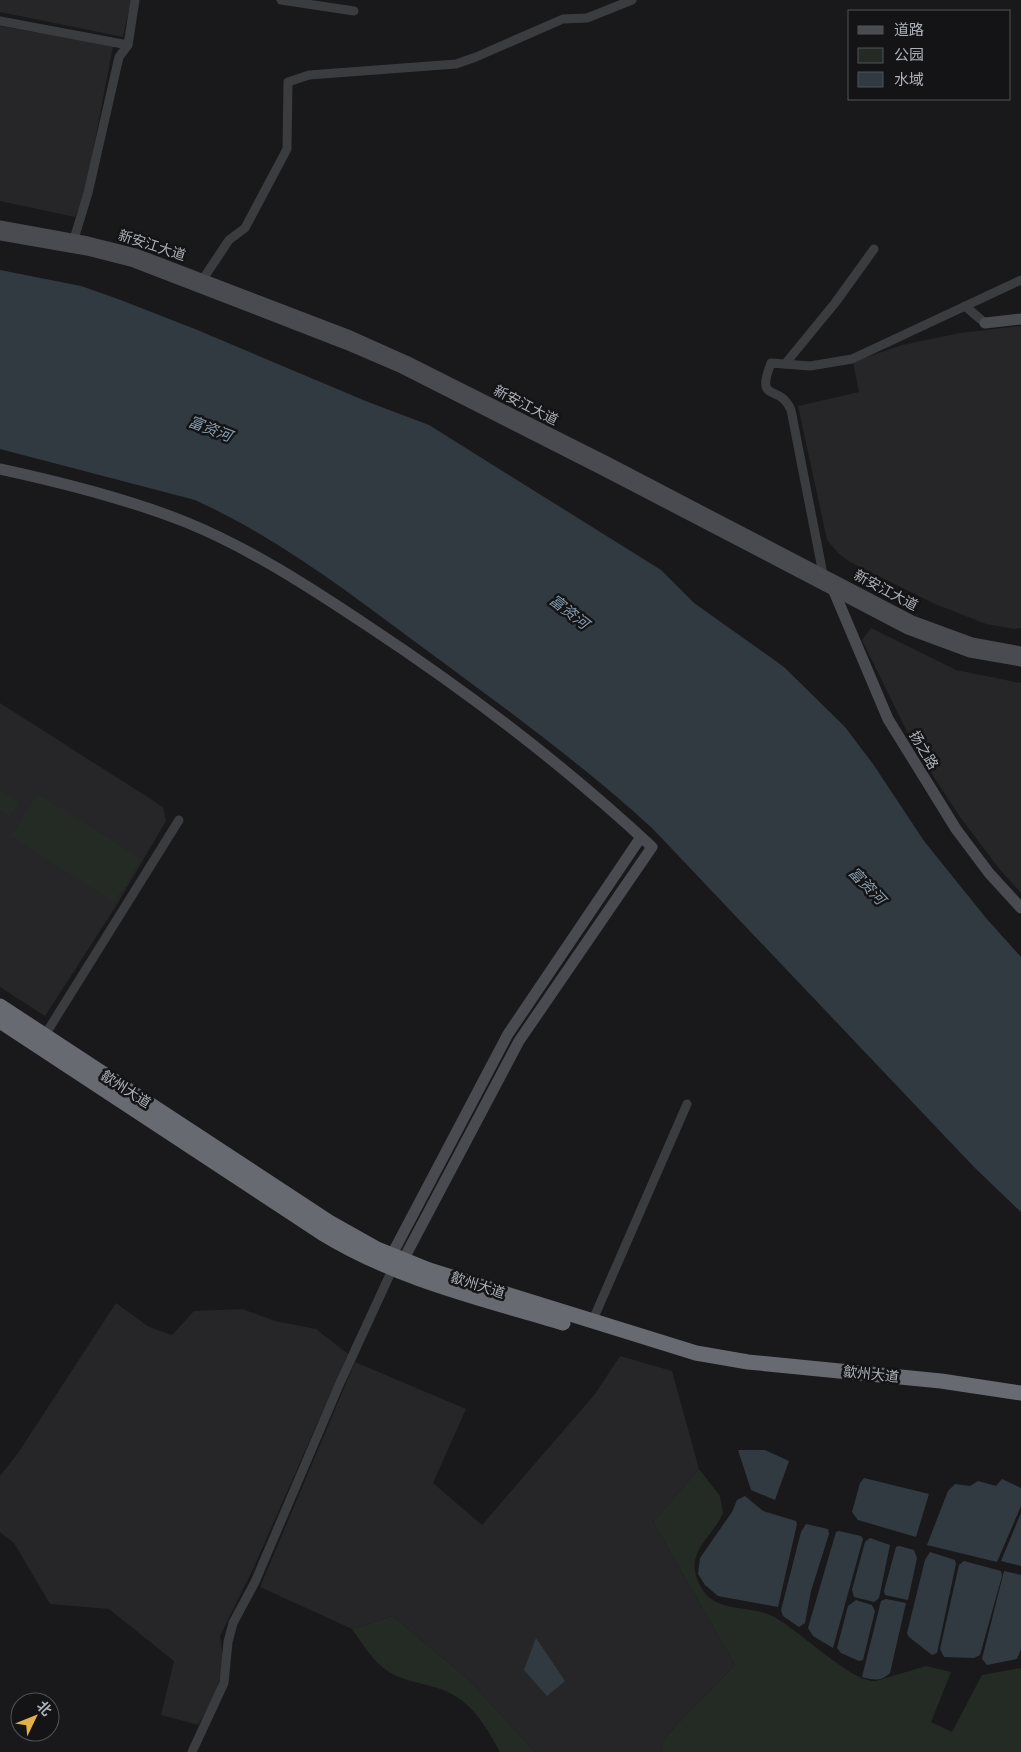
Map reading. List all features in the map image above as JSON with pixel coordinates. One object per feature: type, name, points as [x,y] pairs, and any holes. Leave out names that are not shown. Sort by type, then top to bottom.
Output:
[{"type":"highway","name":"歙州大道","points":[[0,1006],[394,1265],[592,1322],[674,1348],[718,1358],[956,1383],[1021,1393]]},
{"type":"highway","name":"歙州大道","points":[[0,1021],[322,1233],[394,1265],[516,1311],[694,1362],[747,1371],[940,1390],[1021,1402]]},
{"type":"main road","name":"新安江大道","points":[[0,226],[74,239],[136,254],[350,336],[406,361],[934,631],[987,647],[1021,652]]},
{"type":"main road","name":"新安江大道","points":[[0,235],[86,250],[134,262],[374,356],[704,521],[931,639],[985,656],[1021,661]]},
{"type":"main road","points":[[984,324],[1021,319]]},
{"type":"main road","points":[[0,469],[70,486],[167,516],[208,532],[254,556],[350,614],[454,685],[566,771],[652,847],[519,1041],[394,1265]]},
{"type":"main road","name":"扬之路","points":[[833,589],[888,719],[956,829],[989,873],[1021,908]]},
{"type":"main road","points":[[394,1265],[508,1034],[641,837]]},
{"type":"street","points":[[74,239],[88,194],[118,57],[128,45],[135,0]]},
{"type":"street","points":[[281,0],[354,11]]},
{"type":"street","points":[[203,279],[229,240],[245,228],[287,149],[288,82],[309,75],[456,64],[563,19],[595,16],[632,0]]},
{"type":"street","points":[[0,21],[128,45]]},
{"type":"street","points":[[786,364],[835,303],[874,249]]},
{"type":"street","points":[[823,574],[791,410],[784,399],[768,391],[764,384],[771,363],[820,365],[852,359],[1021,280]]},
{"type":"street","points":[[965,306],[984,324]]},
{"type":"street","points":[[45,1035],[179,820]]},
{"type":"street","points":[[592,1322],[687,1104]]},
{"type":"street","points":[[192,1752],[224,1683],[228,1642],[233,1623],[255,1582],[339,1385],[394,1265]]},
{"type":"shaded area","points":[[0,0],[131,0],[123,37],[0,12]]},
{"type":"shaded area","points":[[0,26],[113,46],[85,193],[75,217],[0,201]]},
{"type":"shaded area","points":[[1021,326],[1021,628],[1014,629],[986,624],[935,604],[850,562],[839,554],[827,540],[798,406],[859,392],[853,362],[902,345],[960,333]]},
{"type":"shaded area","points":[[871,628],[956,670],[1021,683],[1021,893],[1001,871],[960,817],[915,748],[862,640]]},
{"type":"shaded area","points":[[0,703],[163,807],[166,821],[116,906],[45,1016],[0,987]]},
{"type":"shaded area","points":[[116,1303],[149,1327],[172,1335],[194,1311],[242,1309],[275,1321],[316,1329],[348,1354],[253,1569],[220,1636],[224,1664],[214,1699],[198,1725],[161,1715],[174,1661],[109,1609],[50,1604],[14,1543],[0,1532],[0,1476],[18,1453]]},
{"type":"shaded area","points":[[620,1356],[672,1371],[699,1469],[653,1522],[735,1665],[663,1739],[662,1752],[535,1752],[470,1681],[393,1616],[352,1629],[260,1587],[355,1362],[466,1409],[433,1483],[482,1525],[595,1394]]},
{"type":"green space","points":[[0,790],[19,802],[10,816],[0,810]]},
{"type":"green space","points":[[38,794],[141,859],[114,902],[11,836]]},
{"type":"green space","points":[[699,1469],[720,1496],[723,1513],[719,1522],[702,1545],[695,1561],[698,1581],[704,1592],[712,1600],[732,1607],[765,1613],[776,1618],[840,1666],[866,1680],[876,1681],[926,1666],[951,1672],[931,1722],[952,1732],[982,1675],[1021,1668],[1021,1752],[662,1752],[663,1739],[735,1665],[653,1522]]},
{"type":"green space","points":[[393,1616],[470,1681],[535,1752],[500,1752],[479,1717],[453,1694],[397,1676],[377,1662],[352,1629]]},
{"type":"water","name":"富资河","points":[[0,270],[81,286],[118,299],[195,329],[368,402],[429,425],[661,570],[694,603],[784,667],[845,727],[873,764],[924,841],[986,918],[1021,957],[1021,1212],[974,1167],[652,828],[571,759],[486,694],[316,570],[227,515],[195,500],[0,449]]},
{"type":"water","points":[[738,1450],[765,1450],[789,1461],[775,1500],[751,1490]]},
{"type":"water","points":[[864,1478],[929,1494],[916,1537],[858,1520],[852,1512],[860,1483]]},
{"type":"water","points":[[1002,1479],[1021,1488],[1021,1506],[997,1562],[927,1545],[948,1491],[955,1484],[970,1486],[978,1481],[996,1486]]},
{"type":"water","points":[[745,1496],[763,1511],[796,1521],[797,1524],[778,1607],[718,1596],[705,1585],[698,1574],[700,1558],[732,1512],[737,1500]]},
{"type":"water","points":[[1021,1513],[1021,1566],[1001,1561]]},
{"type":"water","points":[[806,1524],[828,1529],[829,1534],[811,1591],[805,1623],[799,1627],[783,1616],[781,1610],[801,1532]]},
{"type":"water","points":[[836,1532],[861,1536],[863,1539],[833,1648],[813,1636],[808,1628]]},
{"type":"water","points":[[870,1538],[890,1545],[879,1598],[874,1602],[854,1597],[852,1590],[865,1542]]},
{"type":"water","points":[[896,1547],[914,1550],[917,1558],[908,1600],[885,1595],[884,1591]]},
{"type":"water","points":[[930,1552],[955,1560],[956,1564],[937,1653],[932,1655],[909,1637],[907,1633],[925,1560]]},
{"type":"water","points":[[964,1561],[1001,1571],[1002,1576],[980,1655],[974,1658],[944,1657],[940,1649],[959,1565]]},
{"type":"water","points":[[1004,1571],[1021,1575],[1021,1649],[1017,1659],[987,1665],[982,1659]]},
{"type":"water","points":[[886,1599],[906,1603],[890,1673],[877,1680],[862,1677],[881,1601]]},
{"type":"water","points":[[856,1600],[872,1605],[875,1611],[863,1660],[859,1661],[841,1653],[837,1648],[848,1606]]},
{"type":"water","points":[[536,1638],[565,1681],[547,1696],[524,1670]]}]
